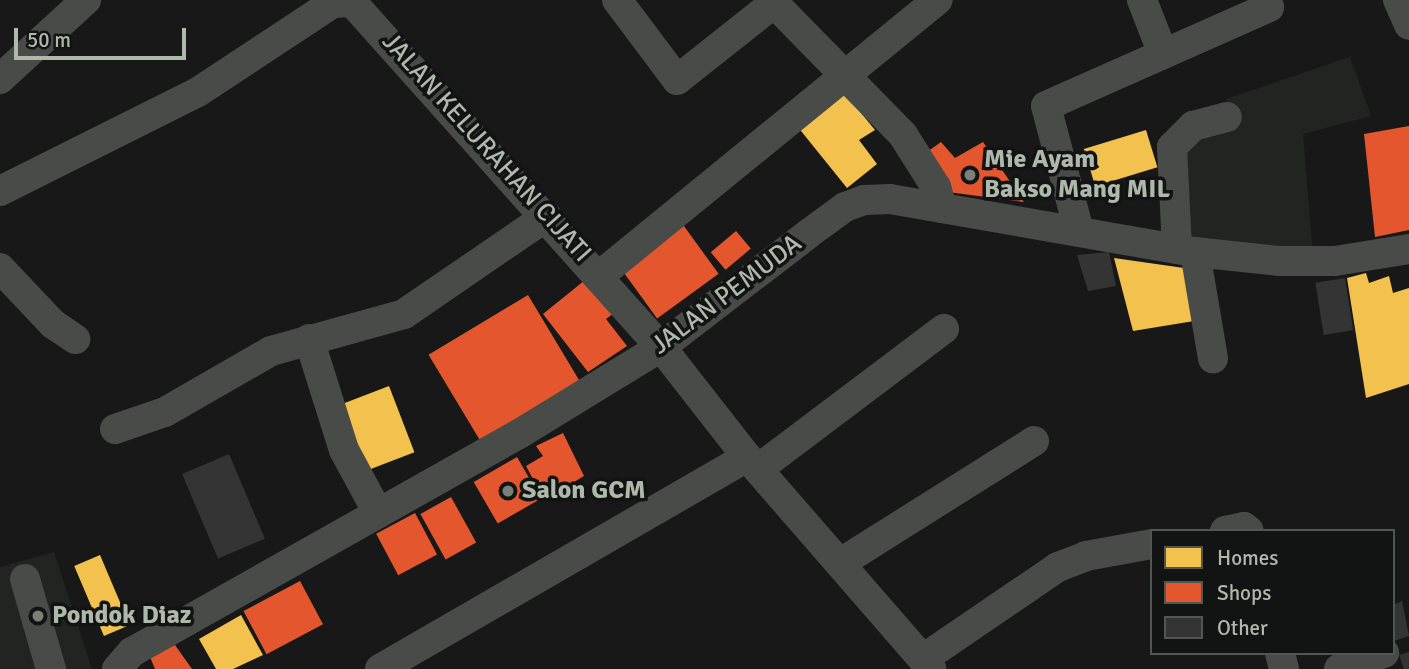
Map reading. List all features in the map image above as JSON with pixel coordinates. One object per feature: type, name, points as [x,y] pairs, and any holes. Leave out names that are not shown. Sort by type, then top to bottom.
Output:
[{"type":"street","points":[[0,79],[86,0]]},
{"type":"street","points":[[617,0],[677,80],[773,2],[842,76],[903,135],[926,168],[942,208]]},
{"type":"street","points":[[600,276],[938,0]]},
{"type":"street","points":[[1142,0],[1163,54]]},
{"type":"street","points":[[1079,231],[1046,106],[1269,7],[1265,0]]},
{"type":"street","points":[[1398,0],[1409,25]]},
{"type":"street","name":"JALAN KELURAHAN CIJATI","points":[[0,191],[198,92],[332,2],[360,7],[600,276],[661,347],[753,463],[842,562],[927,664]]},
{"type":"street","points":[[1213,358],[1186,250],[1172,146],[1193,126],[1227,117]]},
{"type":"street","name":"JALAN PEMUDA","points":[[117,669],[132,652],[519,435],[661,347],[845,207],[890,199],[1186,250],[1311,261],[1409,249]]},
{"type":"street","points":[[115,429],[165,412],[244,363],[310,339],[404,314],[547,216]]},
{"type":"street","points":[[0,268],[53,324],[75,339]]},
{"type":"street","points":[[380,669],[753,463],[944,329]]},
{"type":"street","points":[[310,339],[344,450],[378,513]]},
{"type":"street","points":[[842,562],[1034,441]]},
{"type":"street","points":[[927,664],[1058,567],[1086,556],[1150,544]]},
{"type":"street","points":[[25,579],[51,669]]},
{"type":"street","points":[[1339,669],[1378,655]]},
{"type":"shaded area","points":[[1350,57],[1371,116],[1303,134],[1313,255],[1185,238],[1177,151],[1233,124],[1226,99]]},
{"type":"shaded area","name":"Pondok Diaz","points":[[54,552],[92,669],[0,669],[0,567]]},
{"type":"building: Homes","points":[[843,91],[875,130],[859,140],[877,164],[847,188],[797,126]]},
{"type":"building: Homes","points":[[1146,130],[1157,167],[1095,186],[1084,149]]},
{"type":"building: Homes","points":[[1114,258],[1184,268],[1194,321],[1133,331]]},
{"type":"building: Homes","points":[[1366,273],[1369,283],[1389,276],[1393,293],[1409,288],[1409,384],[1366,398],[1347,278]]},
{"type":"building: Homes","points":[[389,386],[414,452],[365,471],[340,405]]},
{"type":"building: Homes","points":[[100,555],[130,625],[104,636],[74,566]]},
{"type":"building: Homes","points":[[241,615],[263,655],[233,669],[216,669],[199,639]]},
{"type":"building: Shops","points":[[1409,126],[1409,230],[1375,237],[1364,134]]},
{"type":"building: Shops","name":"Mie Ayam Bakso Mang MIL","points":[[941,142],[955,158],[983,142],[1024,202],[948,192],[920,157]]},
{"type":"building: Shops","points":[[681,222],[719,274],[657,318],[620,267]]},
{"type":"building: Shops","points":[[736,231],[751,249],[726,270],[711,252]]},
{"type":"building: Shops","points":[[585,280],[614,313],[606,319],[627,346],[588,372],[543,314]]},
{"type":"building: Shops","points":[[528,295],[581,382],[481,442],[429,355]]},
{"type":"building: Shops","points":[[563,433],[584,476],[544,500],[526,466],[543,456],[536,446]]},
{"type":"building: Shops","name":"Salon GCM","points":[[517,457],[541,499],[498,524],[474,482]]},
{"type":"building: Shops","points":[[451,497],[476,542],[446,559],[420,514]]},
{"type":"building: Shops","points":[[415,513],[437,554],[398,575],[376,534]]},
{"type":"building: Shops","points":[[300,581],[323,624],[266,654],[243,611]]},
{"type":"building: Shops","points":[[175,645],[192,669],[155,669],[150,657]]},
{"type":"building: Other","points":[[1109,252],[1116,286],[1088,291],[1077,255]]},
{"type":"building: Other","points":[[1345,278],[1353,330],[1324,335],[1315,283]]},
{"type":"building: Other","points":[[229,454],[265,539],[218,559],[182,474]]},
{"type":"building: Other","points":[[1402,601],[1409,636],[1395,641],[1395,604]]},
{"type":"building: Other","points":[[1409,652],[1409,669],[1404,669],[1399,655]]},
{"type":"place","name":"Mie Ayam Bakso Mang MIL","points":[[970,175]]},
{"type":"place","name":"Salon GCM","points":[[508,491]]},
{"type":"place","name":"Pondok Diaz","points":[[38,616]]}]
